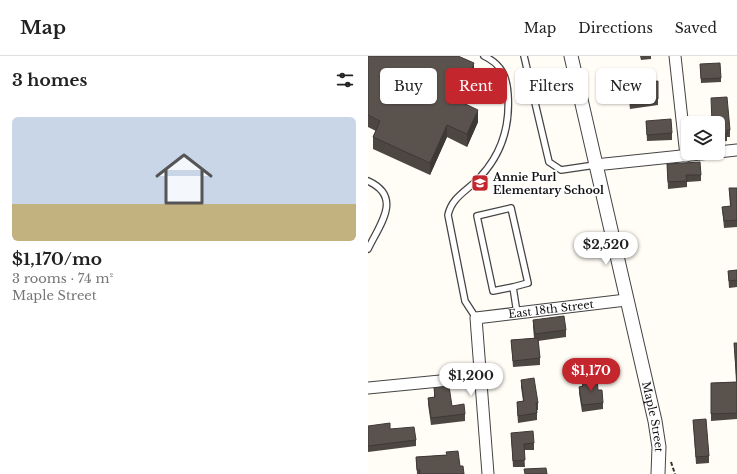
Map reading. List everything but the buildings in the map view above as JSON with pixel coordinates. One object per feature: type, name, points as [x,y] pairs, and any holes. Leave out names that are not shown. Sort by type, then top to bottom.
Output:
[{"type":"street","name":"Maple Street","points":[[571,56],[655,421],[659,447],[658,474]]},
{"type":"street","points":[[675,56],[682,116]]},
{"type":"street","points":[[725,151],[737,150]]},
{"type":"street","points":[[595,165],[681,156]]},
{"type":"street","name":"East 18th Street","points":[[476,318],[626,300]]},
{"type":"street","points":[[476,318],[488,474]]},
{"type":"street","points":[[368,388],[481,377]]},
{"type":"lane","points":[[476,318],[465,301],[448,215],[450,207],[456,199],[481,177],[493,161],[506,131],[509,113],[508,85],[499,65],[484,56]]},
{"type":"lane","points":[[524,56],[549,162],[560,170],[595,165]]},
{"type":"lane","points":[[368,181],[379,186],[385,194],[388,202],[386,212],[368,249]]},
{"type":"lane","points":[[511,208],[528,284],[513,287],[494,291],[477,216],[511,208]]},
{"type":"lane","points":[[513,287],[517,313]]},
{"type":"place","name":"Annie Purl Elementary School","points":[[480,183]]}]
